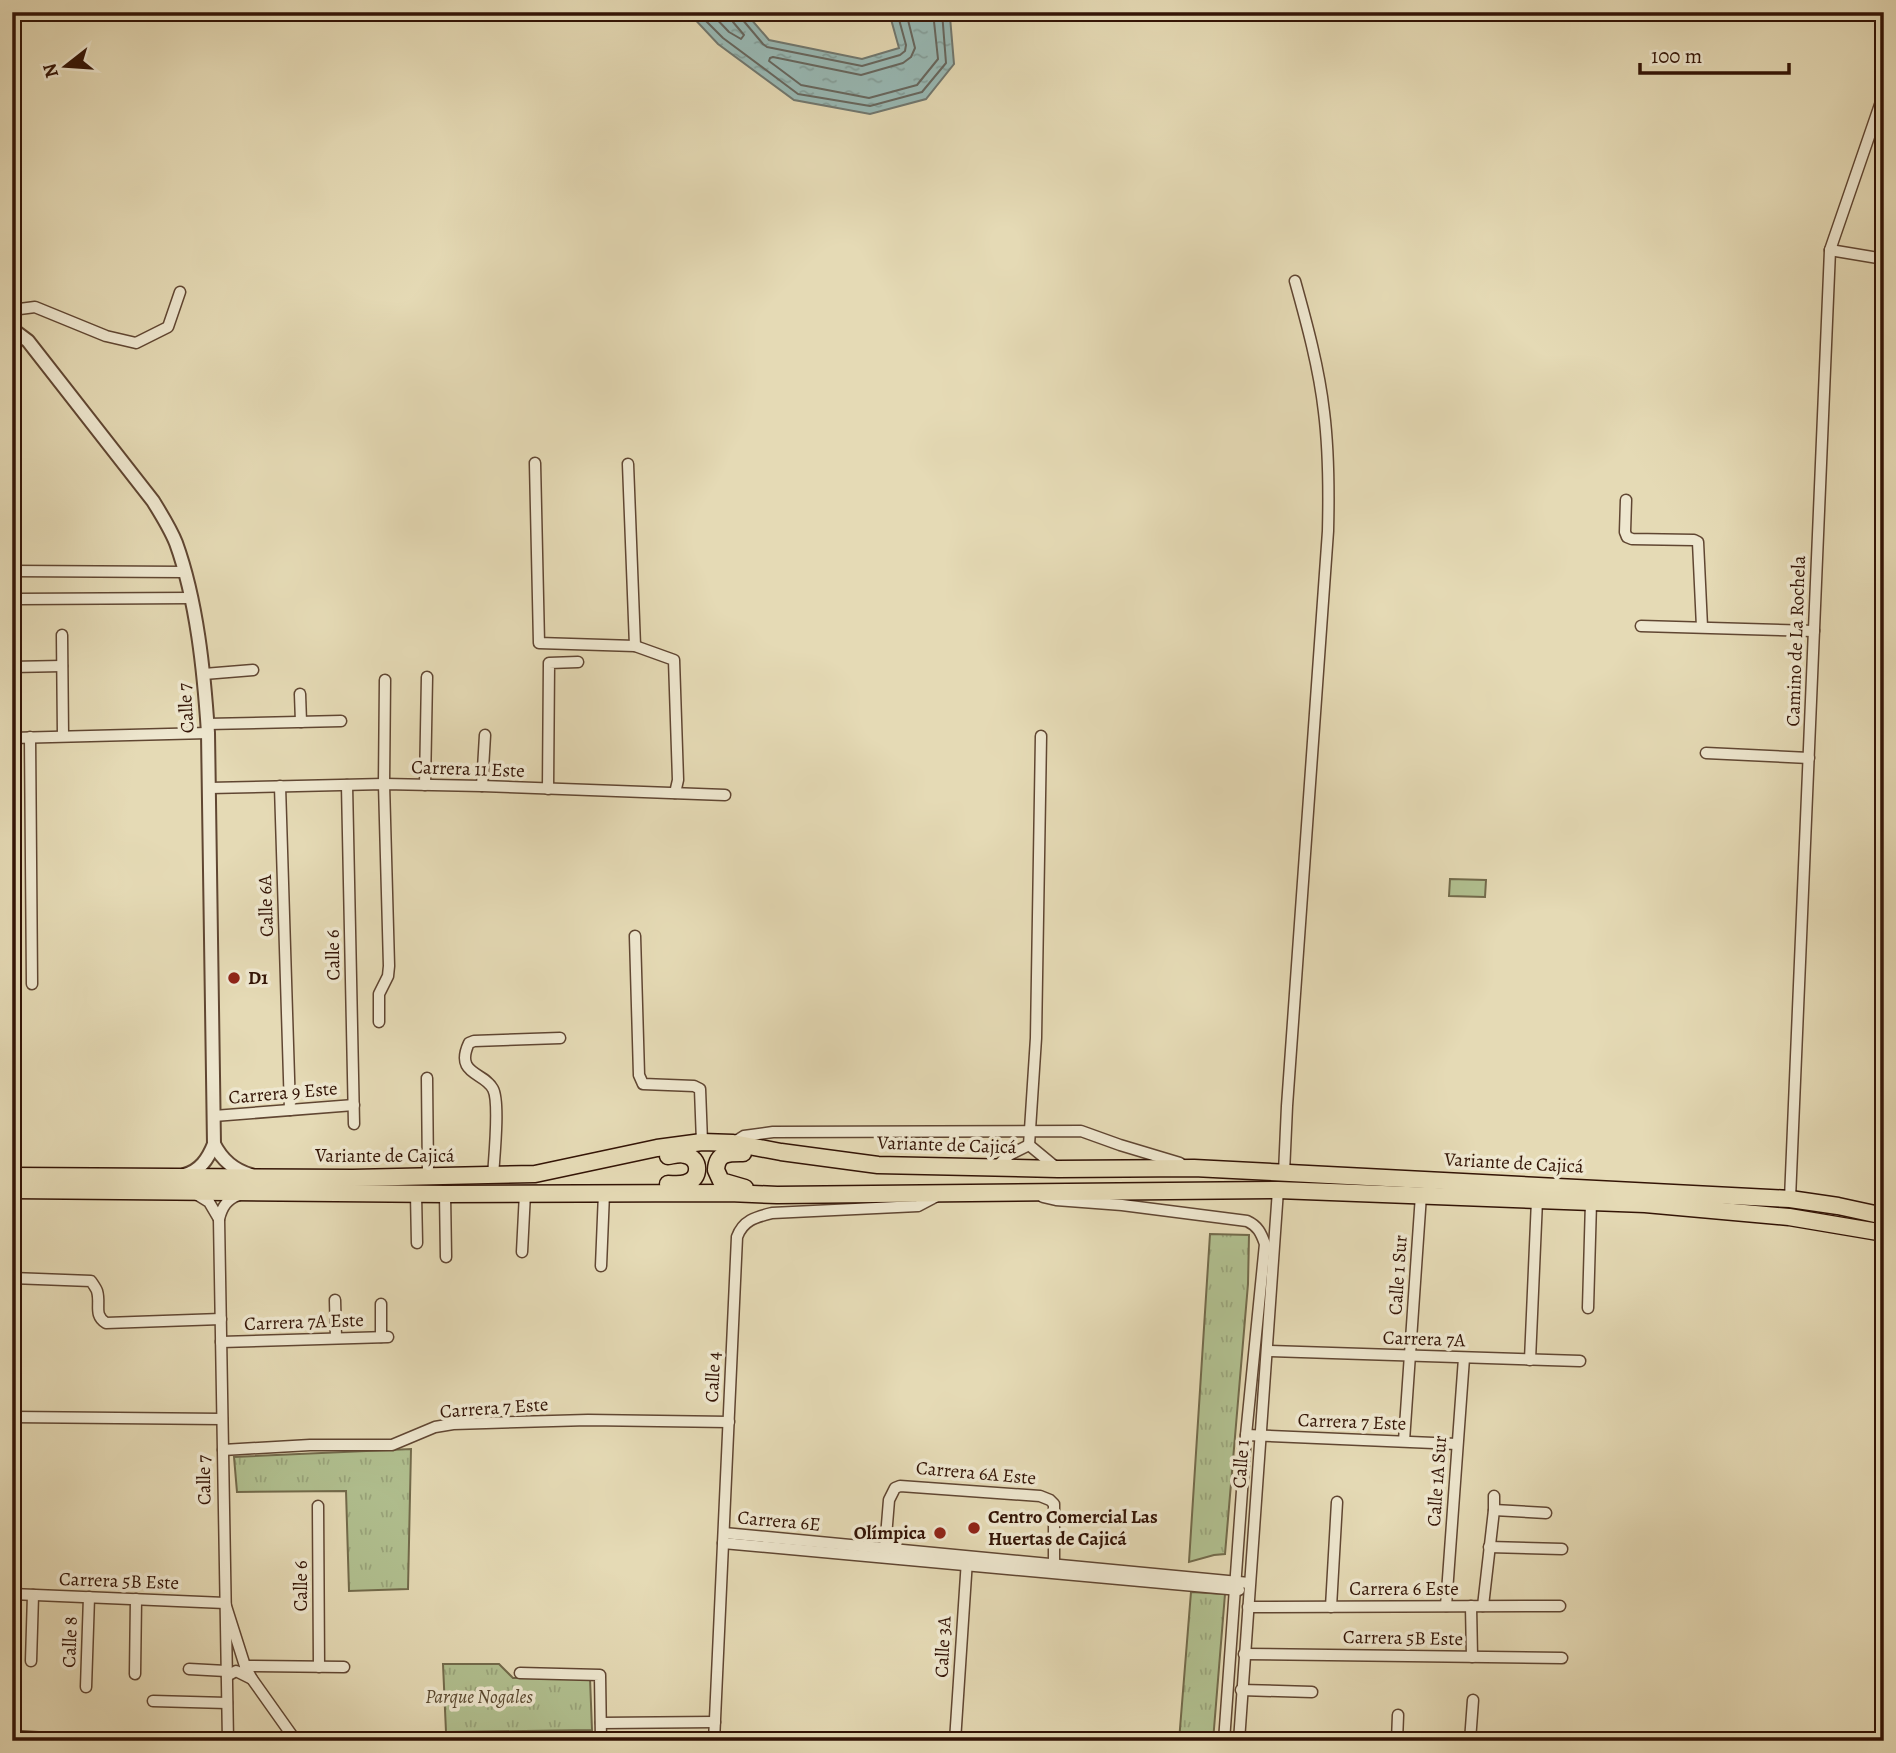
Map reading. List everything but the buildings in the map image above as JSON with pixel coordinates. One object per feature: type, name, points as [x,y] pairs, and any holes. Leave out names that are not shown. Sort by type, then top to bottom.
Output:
[{"type":"highway","name":"Variante de Cajicá","points":[[12,1176],[353,1178],[535,1174],[615,1156],[702,1142],[733,1143],[878,1165],[1058,1169],[1194,1167],[1790,1199],[1884,1216]]},
{"type":"highway","points":[[777,1195],[722,1181],[717,1175],[716,1165],[718,1159],[729,1153],[781,1152]]},
{"type":"highway","points":[[615,1156],[635,1162],[682,1154],[689,1155],[697,1165],[697,1173],[689,1183],[639,1183],[623,1193]]},
{"type":"highway","name":"Variante de Cajicá","points":[[12,1190],[777,1195],[1278,1189],[1644,1204],[1788,1217],[1884,1233]]},
{"type":"street","name":"Camino de La Rochela","points":[[1790,1199],[1830,250],[1884,93]]},
{"type":"street","points":[[1830,250],[1884,259]]},
{"type":"street","points":[[1284,1172],[1328,531],[1329,483],[1324,410],[1310,337],[1295,281]]},
{"type":"street","points":[[12,310],[35,307],[106,336],[136,343],[168,327],[180,292]]},
{"type":"street","name":"Calle 7","points":[[12,329],[28,341],[153,501],[176,542],[184,572],[204,674],[207,728],[214,1144]]},
{"type":"street","points":[[535,463],[539,643],[635,646],[674,660],[678,779],[675,793]]},
{"type":"street","points":[[628,464],[635,646]]},
{"type":"street","points":[[1626,500],[1627,537],[1698,542],[1702,627]]},
{"type":"street","points":[[12,571],[184,572]]},
{"type":"street","points":[[12,603],[18,599],[190,598]]},
{"type":"street","points":[[1641,626],[1814,631]]},
{"type":"street","points":[[62,635],[63,736]]},
{"type":"street","points":[[548,789],[549,663],[578,662]]},
{"type":"street","points":[[12,667],[62,666]]},
{"type":"street","points":[[204,674],[253,670]]},
{"type":"street","points":[[425,785],[427,677]]},
{"type":"street","points":[[379,1022],[379,993],[388,976],[389,966],[384,784],[385,680]]},
{"type":"street","points":[[300,694],[301,722]]},
{"type":"street","points":[[12,738],[341,721]]},
{"type":"street","points":[[482,786],[485,735]]},
{"type":"street","points":[[1029,1145],[1036,1050],[1041,736]]},
{"type":"street","points":[[30,737],[32,984]]},
{"type":"street","points":[[1706,753],[1809,758]]},
{"type":"street","name":"Carrera 11 Este","points":[[209,788],[384,784],[725,795]]},
{"type":"street","name":"Calle 6","points":[[347,785],[354,1124]]},
{"type":"street","name":"Calle 6A","points":[[280,786],[290,1110]]},
{"type":"street","points":[[635,936],[639,1075],[643,1084],[700,1088],[702,1142]]},
{"type":"street","points":[[493,1176],[496,1098],[489,1082],[467,1067],[469,1043],[560,1038]]},
{"type":"street","points":[[427,1078],[428,1176]]},
{"type":"street","name":"Carrera 9 Este","points":[[214,1116],[354,1105]]},
{"type":"street","points":[[733,1143],[744,1136],[773,1132],[1081,1131],[1120,1146],[1194,1167]]},
{"type":"street","points":[[214,1144],[231,1166],[248,1175],[261,1176]]},
{"type":"street","points":[[177,1177],[190,1174],[201,1167],[214,1144]]},
{"type":"street","points":[[995,1168],[1009,1155],[1029,1145]]},
{"type":"street","points":[[1029,1145],[1058,1169]]},
{"type":"street","name":"Calle 1","points":[[1238,1741],[1278,1189]]},
{"type":"street","name":"Calle 4","points":[[714,1741],[737,1237],[740,1229],[754,1217],[772,1213],[918,1206],[945,1192]]},
{"type":"street","points":[[192,1193],[209,1202],[219,1219]]},
{"type":"street","points":[[219,1219],[226,1202],[243,1193]]},
{"type":"street","points":[[522,1252],[524,1193]]},
{"type":"street","points":[[601,1266],[604,1193]]},
{"type":"street","name":"Calle 1","points":[[1030,1193],[1056,1200],[1122,1205],[1247,1221],[1260,1230],[1265,1244],[1246,1435],[1224,1741]]},
{"type":"street","points":[[416,1194],[417,1243]]},
{"type":"street","points":[[445,1194],[446,1257]]},
{"type":"street","name":"Calle 1 Sur","points":[[1404,1441],[1421,1195]]},
{"type":"street","points":[[1530,1360],[1537,1200]]},
{"type":"street","points":[[1588,1308],[1591,1202]]},
{"type":"street","name":"Calle 7","points":[[219,1219],[228,1741]]},
{"type":"street","name":"Carrera 7A Este","points":[[12,1278],[91,1281],[97,1291],[100,1320],[106,1324],[220,1319]]},
{"type":"street","points":[[335,1300],[336,1338]]},
{"type":"street","name":"Carrera 7A Este","points":[[221,1342],[385,1337],[381,1304]]},
{"type":"street","name":"Carrera 7A","points":[[1267,1351],[1580,1361]]},
{"type":"street","name":"Calle 1A Sur","points":[[1446,1606],[1464,1357]]},
{"type":"street","points":[[12,1417],[222,1419]]},
{"type":"street","name":"Carrera 7 Este","points":[[223,1450],[310,1445],[392,1445],[435,1427],[453,1423],[589,1420],[729,1422]]},
{"type":"street","name":"Carrera 7 Este","points":[[1246,1435],[1457,1444]]},
{"type":"street","name":"Carrera 6A Este","points":[[886,1549],[889,1500],[891,1494],[900,1486],[1040,1496],[1054,1504],[1054,1564]]},
{"type":"street","points":[[1483,1606],[1494,1496]]},
{"type":"street","points":[[1331,1607],[1337,1502]]},
{"type":"street","name":"Calle 6","points":[[318,1506],[319,1667]]},
{"type":"street","points":[[1494,1510],[1546,1513]]},
{"type":"street","name":"Carrera 6E","points":[[724,1538],[886,1549],[967,1561],[1054,1564],[1235,1586]]},
{"type":"street","name":"Carrera 6E","points":[[724,1538],[1249,1587]]},
{"type":"street","points":[[1489,1548],[1562,1549]]},
{"type":"street","name":"Calle 3A","points":[[955,1741],[967,1561]]},
{"type":"street","name":"Carrera 5B Este","points":[[12,1594],[225,1603]]},
{"type":"street","points":[[31,1661],[33,1595]]},
{"type":"street","name":"Calle 8","points":[[86,1687],[89,1597]]},
{"type":"street","points":[[135,1674],[136,1599]]},
{"type":"street","points":[[225,1603],[245,1666],[296,1741]]},
{"type":"street","points":[[1471,1606],[1472,1657]]},
{"type":"street","name":"Carrera 6 Este","points":[[1248,1607],[1560,1606]]},
{"type":"street","name":"Carrera 5B Este","points":[[1244,1654],[1562,1658]]},
{"type":"street","points":[[245,1666],[344,1667]]},
{"type":"street","points":[[189,1670],[227,1673],[236,1671],[252,1679]]},
{"type":"street","points":[[520,1673],[600,1675],[601,1741]]},
{"type":"street","points":[[1241,1690],[1312,1692]]},
{"type":"street","points":[[1470,1741],[1473,1700]]},
{"type":"street","points":[[153,1701],[227,1703]]},
{"type":"street","points":[[1397,1741],[1398,1715]]},
{"type":"street","points":[[601,1723],[715,1722]]},
{"type":"street","points":[[12,1736],[101,1741]]},
{"type":"green space","points":[[1450,879],[1486,880],[1485,897],[1449,896]]},
{"type":"green space","points":[[1210,1234],[1249,1235],[1248,1284],[1225,1554],[1189,1562]]},
{"type":"green space","points":[[411,1449],[408,1589],[349,1591],[346,1491],[237,1492],[234,1457]]},
{"type":"green space","points":[[1191,1592],[1225,1594],[1213,1741],[1179,1741]]},
{"type":"green space","name":"Parque Nogales","points":[[443,1664],[499,1664],[513,1678],[590,1678],[592,1730],[446,1732]]},
{"type":"water","points":[[688,12],[745,12],[769,40],[862,59],[899,48],[889,12],[947,12],[950,17],[954,64],[926,99],[870,114],[794,100],[718,44]]},
{"type":"place","name":"D1","points":[[234,978]]},
{"type":"place","name":"Centro Comercial Las Huertas de Cajicá","points":[[974,1528]]},
{"type":"place","name":"Olímpica","points":[[940,1533]]}]
